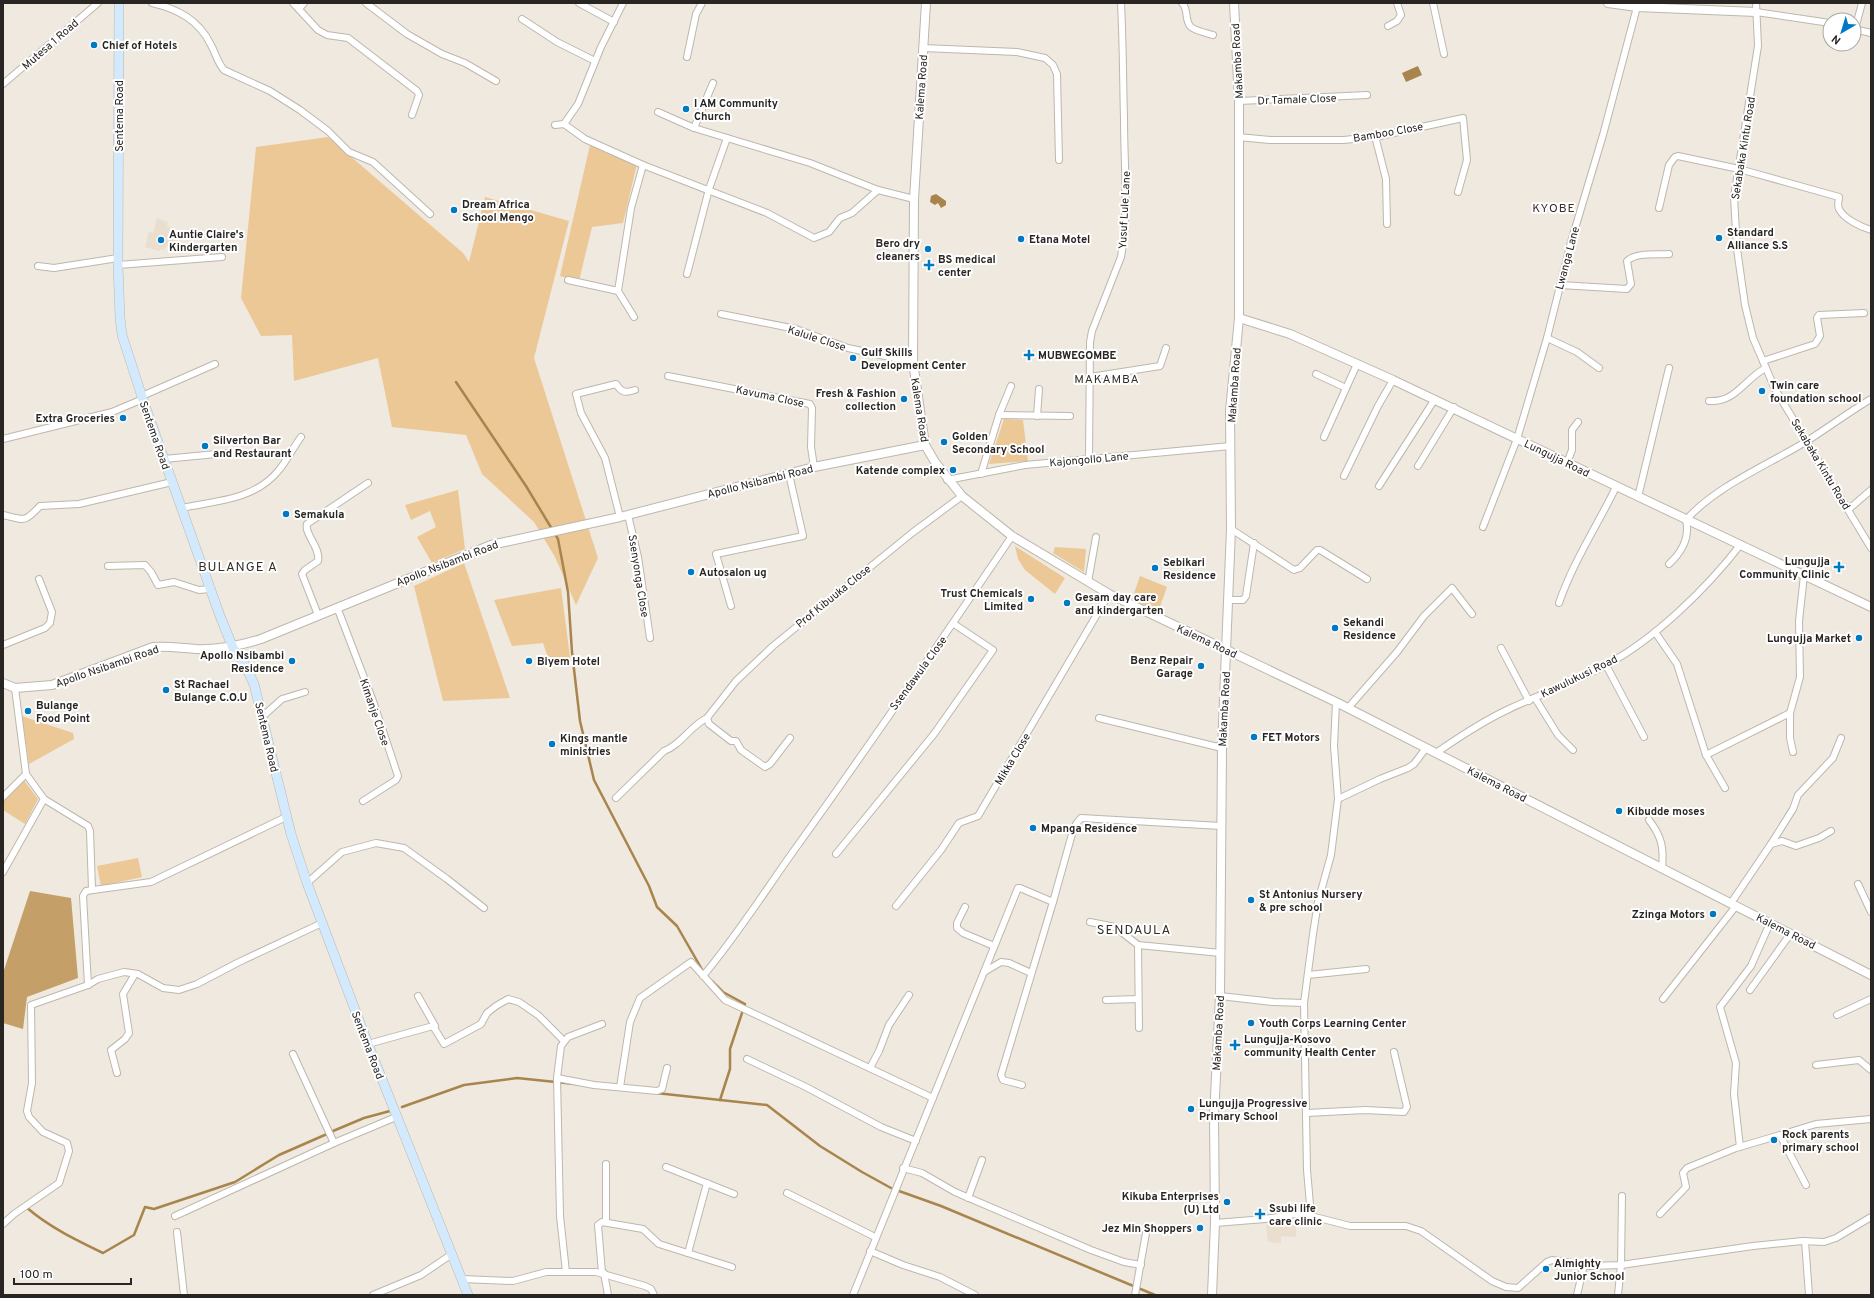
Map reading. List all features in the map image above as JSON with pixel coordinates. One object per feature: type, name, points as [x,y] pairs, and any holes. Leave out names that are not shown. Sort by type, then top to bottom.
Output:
[{"type":"main road","name":"Sentema Road","points":[[119,3],[118,261],[119,312],[122,335],[142,397],[210,589],[233,648],[250,673],[286,817],[307,883],[396,1117],[468,1295]]},
{"type":"street","name":"Mutesa 1 Road","points":[[3,84],[98,3]]},
{"type":"street","points":[[152,3],[171,8],[194,21],[208,39],[218,64],[224,70],[270,91],[300,110],[328,131],[349,152],[373,162],[430,214]]},
{"type":"street","points":[[293,3],[322,33],[348,38],[417,91],[418,95],[412,115]]},
{"type":"street","points":[[298,9],[304,3]]},
{"type":"street","points":[[366,3],[420,41],[442,54],[465,63],[496,81]]},
{"type":"street","points":[[579,3],[614,22]]},
{"type":"street","points":[[564,124],[578,104],[595,62],[623,3]]},
{"type":"street","points":[[687,57],[696,14],[702,3]]},
{"type":"street","name":"Kalema Road","points":[[926,3],[914,199],[913,362],[925,445],[948,480],[962,496],[1012,536],[1109,594],[1336,702],[1662,869],[1792,933],[1871,975]]},
{"type":"street","name":"Yusuf Lule Lane","points":[[1089,460],[1090,342],[1092,331],[1121,257],[1123,245],[1126,178],[1124,60],[1121,3]]},
{"type":"street","points":[[1182,3],[1185,5],[1188,22],[1192,27],[1213,35]]},
{"type":"street","name":"Makamba Road","points":[[1212,1295],[1215,1223],[1214,1117],[1221,953],[1222,748],[1231,529],[1230,411],[1239,318],[1239,101],[1234,3]]},
{"type":"street","points":[[1388,26],[1398,21],[1401,15],[1397,3]]},
{"type":"street","points":[[1433,3],[1444,54]]},
{"type":"street","points":[[1608,3],[1636,7],[1756,12],[1822,22]]},
{"type":"street","name":"Sekabaka Kintu Road","points":[[1756,3],[1758,46],[1734,197],[1737,249],[1745,305],[1753,338],[1776,389],[1871,548]]},
{"type":"street","name":"Lwanga Lane","points":[[1483,527],[1517,439],[1547,338],[1636,7]]},
{"type":"street","points":[[522,19],[557,42],[595,62]]},
{"type":"street","points":[[924,48],[1017,52],[1045,58],[1051,62],[1057,74],[1059,160]]},
{"type":"street","points":[[694,128],[713,83]]},
{"type":"street","name":"Dr Tamale Close","points":[[1239,101],[1367,95]]},
{"type":"street","points":[[658,112],[694,128],[810,163],[878,190],[914,199]]},
{"type":"street","name":"Bamboo Close","points":[[1238,137],[1270,140],[1344,140],[1375,136],[1463,118],[1467,160],[1458,192]]},
{"type":"street","points":[[555,125],[564,124],[585,138],[643,165],[691,184],[709,189],[767,213],[814,238],[829,232],[840,218],[852,213],[878,190]]},
{"type":"street","points":[[1375,136],[1386,179],[1387,224]]},
{"type":"street","points":[[687,274],[709,189],[727,138]]},
{"type":"street","points":[[1659,208],[1669,165],[1674,157],[1682,157],[1739,169],[1839,197],[1838,205],[1843,214],[1871,230]]},
{"type":"street","points":[[634,316],[618,292],[631,208],[643,165]]},
{"type":"street","points":[[1560,286],[1627,289],[1631,284],[1627,261],[1630,258],[1637,255],[1669,254]]},
{"type":"street","points":[[38,266],[54,268],[118,261],[222,257]]},
{"type":"street","points":[[568,280],[618,292]]},
{"type":"street","points":[[1763,361],[1815,344],[1820,336],[1817,318],[1819,315],[1864,313]]},
{"type":"street","name":"Kalule Close","points":[[721,314],[796,329],[848,348],[913,362]]},
{"type":"street","name":"Lungujja Road","points":[[1239,318],[1290,334],[1435,399],[1616,487],[1741,544],[1871,607]]},
{"type":"street","points":[[1547,338],[1577,352],[1599,368]]},
{"type":"street","points":[[1090,376],[1160,366],[1166,348]]},
{"type":"street","points":[[3,439],[112,412],[215,364]]},
{"type":"street","points":[[1324,437],[1357,364]]},
{"type":"street","points":[[1638,497],[1669,368]]},
{"type":"street","points":[[1709,401],[1718,402],[1732,397],[1757,372],[1766,368]]},
{"type":"street","points":[[1316,374],[1346,388]]},
{"type":"street","name":"Kavuma Close","points":[[668,376],[810,404],[812,408],[811,436],[814,467]]},
{"type":"street","points":[[1344,476],[1378,406],[1393,380]]},
{"type":"street","name":"Ssenyonga Close","points":[[635,390],[626,393],[620,390],[616,384],[576,394],[581,413],[605,458],[638,557],[650,638]]},
{"type":"street","points":[[980,474],[999,415],[1011,386]]},
{"type":"street","points":[[1037,416],[1039,389]]},
{"type":"street","points":[[1379,486],[1435,399]]},
{"type":"street","points":[[1669,564],[1678,556],[1688,530],[1686,520],[1694,511],[1718,493],[1807,441],[1871,399]]},
{"type":"street","points":[[1418,466],[1454,408]]},
{"type":"street","points":[[999,415],[1070,416]]},
{"type":"street","points":[[1566,463],[1572,450],[1572,430],[1578,422]]},
{"type":"street","points":[[181,508],[246,495],[257,489],[278,471],[289,458],[301,438]]},
{"type":"street","name":"Apollo Nsibambi Road","points":[[3,684],[15,688],[39,687],[58,684],[153,648],[168,646],[196,649],[233,648],[261,640],[337,607],[490,545],[624,516],[814,467],[925,445]]},
{"type":"street","name":"Kajongollo Lane","points":[[948,480],[1025,465],[1231,446]]},
{"type":"street","points":[[164,459],[228,453]]},
{"type":"street","points":[[731,606],[716,554],[803,536],[789,474]]},
{"type":"street","points":[[3,515],[26,520],[40,506],[86,503],[172,482]]},
{"type":"street","points":[[318,615],[302,574],[305,570],[318,561],[319,558],[307,530],[307,524],[368,483]]},
{"type":"street","points":[[1559,603],[1572,568],[1592,535],[1616,487]]},
{"type":"street","points":[[1849,509],[1871,490]]},
{"type":"street","name":"Prof Kibuuka Close","points":[[707,718],[714,707],[736,681],[773,646],[912,533],[962,496]]},
{"type":"street","points":[[1231,529],[1294,570],[1300,568],[1317,550],[1320,550],[1367,579]]},
{"type":"street","name":"Ssendawula Close","points":[[702,976],[823,810],[919,671],[954,624],[1012,536]]},
{"type":"street","points":[[1088,582],[1096,537]]},
{"type":"street","points":[[1229,600],[1243,600],[1246,596],[1254,543]]},
{"type":"street","name":"Kawulukusi Road","points":[[1436,753],[1508,709],[1536,698],[1606,665],[1655,632],[1698,593],[1728,561],[1741,544]]},
{"type":"street","points":[[108,566],[146,565],[152,572],[158,585],[174,582],[199,590],[210,589]]},
{"type":"street","points":[[1792,752],[1790,738],[1790,713],[1800,677],[1799,621],[1804,575]]},
{"type":"street","points":[[3,645],[45,628],[50,623],[52,612],[39,579]]},
{"type":"street","points":[[1348,708],[1404,643],[1424,616],[1452,588],[1472,614]]},
{"type":"street","name":"Mikka Close","points":[[896,906],[941,850],[959,823],[978,816],[1109,594]]},
{"type":"street","name":"Kimanje Close","points":[[337,607],[373,701],[398,776],[396,780],[363,800]]},
{"type":"street","points":[[836,854],[934,734],[993,650],[954,624]]},
{"type":"street","points":[[1655,632],[1677,664],[1706,754],[1725,788]]},
{"type":"street","points":[[1501,648],[1529,701]]},
{"type":"street","points":[[1606,665],[1644,737]]},
{"type":"street","points":[[15,688],[26,774],[44,799],[88,826],[90,831],[92,889]]},
{"type":"street","points":[[262,717],[282,699],[305,692]]},
{"type":"street","points":[[1536,698],[1558,735],[1573,750]]},
{"type":"street","points":[[1311,1216],[1307,1170],[1304,1003],[1318,902],[1331,855],[1338,799],[1334,746],[1336,702]]},
{"type":"street","points":[[1706,754],[1790,713]]},
{"type":"street","points":[[616,798],[664,751],[674,746],[700,721],[707,718],[709,724],[731,741],[736,741],[742,750],[765,767],[770,764],[790,738]]},
{"type":"street","points":[[1099,718],[1222,748]]},
{"type":"street","points":[[1663,999],[1733,904],[1793,809],[1798,795],[1833,758],[1842,738]]},
{"type":"street","points":[[1338,799],[1408,768],[1414,764],[1426,748]]},
{"type":"street","points":[[3,797],[26,774]]},
{"type":"street","points":[[3,872],[44,799]]},
{"type":"street","points":[[88,985],[83,896],[86,891],[151,882],[286,817]]},
{"type":"street","points":[[1022,1085],[1000,1078],[1076,824],[1081,818],[1221,826]]},
{"type":"street","points":[[1649,820],[1660,834],[1663,857],[1662,869]]},
{"type":"street","points":[[1772,844],[1782,841],[1796,846],[1819,838],[1831,831]]},
{"type":"street","points":[[307,883],[342,852],[376,843],[404,848],[484,908]]},
{"type":"street","points":[[1858,884],[1871,912]]},
{"type":"street","points":[[853,1295],[875,1237],[903,1168],[916,1141],[1018,888],[1053,902]]},
{"type":"street","points":[[965,907],[959,918],[957,928],[963,933],[994,946]]},
{"type":"street","points":[[1090,922],[1115,927],[1138,945],[1221,953]]},
{"type":"street","points":[[3,1224],[59,1183],[69,1151],[67,1143],[43,1132],[30,1117],[27,1111],[32,1083],[30,1006],[88,985],[98,979],[124,972],[135,974],[164,988],[179,990],[197,984],[239,962],[322,923]]},
{"type":"street","points":[[1740,1147],[1734,1094],[1736,1063],[1720,1008],[1751,966],[1770,923]]},
{"type":"street","points":[[1750,990],[1792,933]]},
{"type":"street","points":[[1138,945],[1139,1028]]},
{"type":"street","points":[[620,1087],[630,1022],[640,998],[691,962],[725,1000],[933,1098]]},
{"type":"street","points":[[984,972],[1001,962],[1009,963],[1031,973]]},
{"type":"street","points":[[1308,975],[1366,970]]},
{"type":"street","points":[[117,1073],[111,1050],[125,1039],[129,1033],[123,994],[135,974]]},
{"type":"street","points":[[870,1068],[879,1051],[889,1025],[909,995]]},
{"type":"street","points":[[418,996],[444,1044],[481,1024],[487,1013],[496,1006],[508,1000],[519,1002],[532,1011],[564,1040]]},
{"type":"street","points":[[1220,996],[1273,1002],[1304,1003]]},
{"type":"street","points":[[1106,1000],[1138,999]]},
{"type":"street","points":[[1837,1015],[1871,999]]},
{"type":"street","points":[[564,1040],[575,1034],[602,1024]]},
{"type":"street","points":[[368,1044],[435,1026]]},
{"type":"street","points":[[564,1040],[557,1078],[560,1216],[566,1272]]},
{"type":"street","points":[[1307,1112],[1365,1110],[1404,1112],[1407,1107],[1394,1052]]},
{"type":"street","points":[[293,1054],[334,1143]]},
{"type":"street","points":[[747,1059],[806,1087],[881,1127],[916,1141]]},
{"type":"street","points":[[1816,1065],[1859,1060],[1871,1070]]},
{"type":"street","points":[[557,1078],[657,1091],[662,1088],[667,1068]]},
{"type":"street","points":[[175,1216],[334,1143],[396,1117]]},
{"type":"street","points":[[1660,1214],[1686,1187],[1683,1173],[1686,1169],[1740,1147],[1816,1124],[1871,1119]]},
{"type":"street","points":[[1780,1135],[1806,1185]]},
{"type":"street","points":[[968,1198],[982,1160]]},
{"type":"street","points":[[606,1164],[606,1222]]},
{"type":"street","points":[[666,1167],[734,1194]]},
{"type":"street","points":[[903,1168],[922,1173],[968,1198],[1091,1250],[1124,1262],[1142,1266]]},
{"type":"street","points":[[688,1253],[707,1183]]},
{"type":"street","points":[[787,1193],[875,1237]]},
{"type":"street","points":[[1618,1295],[1621,1265],[1622,1196]]},
{"type":"street","points":[[1215,1223],[1265,1219],[1296,1214],[1311,1216],[1350,1226],[1399,1226],[1415,1228],[1492,1280],[1506,1288],[1518,1288],[1549,1260],[1584,1265],[1621,1265],[1753,1246],[1805,1241],[1824,1242],[1871,1217]]},
{"type":"street","points":[[608,1295],[603,1273],[598,1225],[600,1222],[643,1229],[659,1244],[732,1267]]},
{"type":"street","points":[[177,1232],[184,1295]]},
{"type":"street","points":[[1135,1295],[1142,1266],[1146,1233]]},
{"type":"street","points":[[1805,1241],[1809,1295]]},
{"type":"street","points":[[870,1251],[903,1265],[940,1277],[967,1293],[976,1295]]},
{"type":"street","points":[[373,1295],[421,1275],[452,1254]]},
{"type":"street","points":[[1577,1295],[1584,1265]]},
{"type":"street","points":[[462,1279],[513,1281],[546,1272],[603,1273],[645,1286],[651,1289],[654,1295]]},
{"type":"shaded area","points":[[1418,66],[1422,75],[1406,82],[1402,73]]},
{"type":"shaded area","points":[[328,137],[463,253],[469,262],[485,197],[569,221],[534,358],[598,558],[576,605],[555,557],[534,522],[482,474],[466,435],[392,427],[378,358],[294,381],[292,335],[261,336],[241,298],[256,147]]},
{"type":"shaded area","points":[[590,145],[637,164],[623,223],[592,227],[579,281],[560,276]]},
{"type":"shaded area","points":[[936,194],[946,201],[946,205],[941,208],[938,203],[935,205],[930,202],[931,196]]},
{"type":"shaded area","name":"Auntie Claire's Kindergarten","points":[[157,218],[168,222],[167,226],[170,227],[169,231],[178,233],[174,248],[166,246],[164,250],[160,249],[160,251],[145,247],[149,232],[153,233]]},
{"type":"shaded area","points":[[1004,419],[1023,420],[1028,461],[989,464]]},
{"type":"shaded area","points":[[458,490],[465,549],[432,563],[417,537],[436,527],[430,511],[411,520],[405,505]]},
{"type":"shaded area","points":[[1015,546],[1065,578],[1055,594],[1025,570],[1018,559]]},
{"type":"shaded area","points":[[1055,547],[1086,549],[1084,572],[1053,553]]},
{"type":"shaded area","points":[[464,563],[510,698],[443,701],[414,586]]},
{"type":"shaded area","points":[[1140,576],[1167,587],[1158,612],[1132,599]]},
{"type":"shaded area","points":[[561,588],[571,665],[550,664],[543,643],[512,646],[494,600]]},
{"type":"shaded area","points":[[22,716],[73,733],[74,739],[29,764]]},
{"type":"shaded area","points":[[23,779],[38,799],[25,824],[3,810],[4,800]]},
{"type":"shaded area","points":[[138,858],[142,877],[101,886],[97,866]]},
{"type":"shaded area","points":[[30,891],[71,898],[78,978],[27,997],[23,1029],[3,1023],[3,973]]},
{"type":"shaded area","points":[[1296,1224],[1296,1237],[1281,1236],[1281,1243],[1268,1242],[1266,1225]]},
{"type":"waterway","points":[[456,382],[526,486],[558,539],[568,592],[572,652],[580,721],[594,780],[649,886],[657,907],[677,926],[704,973]]},
{"type":"waterway","points":[[712,981],[723,992],[745,1004],[730,1049],[730,1069],[720,1100]]},
{"type":"waterway","points":[[402,1107],[464,1085],[517,1078],[575,1084]]},
{"type":"waterway","points":[[656,1093],[767,1105],[820,1146],[891,1188]]},
{"type":"waterway","points":[[333,1131],[364,1118],[390,1111]]},
{"type":"waterway","points":[[26,1207],[53,1227],[103,1253],[134,1235],[145,1207],[154,1209],[235,1182],[279,1155],[327,1134]]},
{"type":"waterway","points":[[899,1191],[941,1206],[1155,1295]]},
{"type":"place","name":"Chief of Hotels","points":[[94,45]]},
{"type":"place","name":"I AM Community Church","points":[[686,109]]},
{"type":"place","name":"Dream Africa School Mengo","points":[[454,210]]},
{"type":"place","name":"Standard Alliance S.S","points":[[1719,238]]},
{"type":"place","name":"Etana Motel","points":[[1021,239]]},
{"type":"place","name":"Auntie Claire's Kindergarten","points":[[161,240]]},
{"type":"place","name":"Bero dry cleaners","points":[[928,249]]},
{"type":"place","name":"BS medical center","points":[[929,265]]},
{"type":"place","name":"MUBWEGOMBE","points":[[1029,355]]},
{"type":"place","name":"Gulf Skills Development Center","points":[[853,358]]},
{"type":"place","name":"Twin care foundation school","points":[[1762,391]]},
{"type":"place","name":"Fresh & Fashion collection","points":[[904,399]]},
{"type":"place","name":"Extra Groceries","points":[[123,418]]},
{"type":"place","name":"Golden Secondary School","points":[[944,442]]},
{"type":"place","name":"Silverton Bar and Restaurant","points":[[205,446]]},
{"type":"place","name":"Katende complex","points":[[953,470]]},
{"type":"place","name":"Semakula","points":[[286,514]]},
{"type":"place","name":"Lungujja Community Clinic","points":[[1839,567]]},
{"type":"place","name":"Sebikari Residence","points":[[1155,568]]},
{"type":"place","name":"Autosalon ug","points":[[691,572]]},
{"type":"place","name":"Trust Chemicals Limited","points":[[1031,599]]},
{"type":"place","name":"Gesam day care and kindergarten","points":[[1067,603]]},
{"type":"place","name":"Sekandi Residence","points":[[1335,628]]},
{"type":"place","name":"Lungujja Market","points":[[1859,638]]},
{"type":"place","name":"Apollo Nsibambi Residence","points":[[292,661]]},
{"type":"place","name":"Biyem Hotel","points":[[529,661]]},
{"type":"place","name":"Benz Repair Garage","points":[[1201,666]]},
{"type":"place","name":"St Rachael Bulange C.O.U","points":[[166,690]]},
{"type":"place","name":"Bulange Food Point","points":[[28,711]]},
{"type":"place","name":"FET Motors","points":[[1254,737]]},
{"type":"place","name":"Kings mantle ministries","points":[[552,744]]},
{"type":"place","name":"Kibudde moses","points":[[1619,811]]},
{"type":"place","name":"Mpanga Residence","points":[[1033,828]]},
{"type":"place","name":"St Antonius Nursery & pre school","points":[[1251,900]]},
{"type":"place","name":"Zzinga Motors","points":[[1713,914]]},
{"type":"place","name":"Youth Corps Learning Center","points":[[1251,1023]]},
{"type":"place","name":"Lungujja-Kosovo community Health Center","points":[[1235,1045]]},
{"type":"place","name":"Lungujja Progressive Primary School","points":[[1191,1109]]},
{"type":"place","name":"Rock parents primary school","points":[[1774,1140]]},
{"type":"place","name":"Kikuba Enterprises (U) Ltd","points":[[1227,1202]]},
{"type":"place","name":"Ssubi life care clinic","points":[[1260,1214]]},
{"type":"place","name":"Jez Min Shoppers","points":[[1200,1228]]},
{"type":"place","name":"Almighty Junior School","points":[[1546,1269]]},
{"type":"district","name":"KYOBE","points":[[1554,208]]},
{"type":"district","name":"MAKAMBA","points":[[1107,379]]},
{"type":"district","name":"BULANGE A","points":[[238,566]]},
{"type":"district","name":"SENDAULA","points":[[1134,929]]}]
